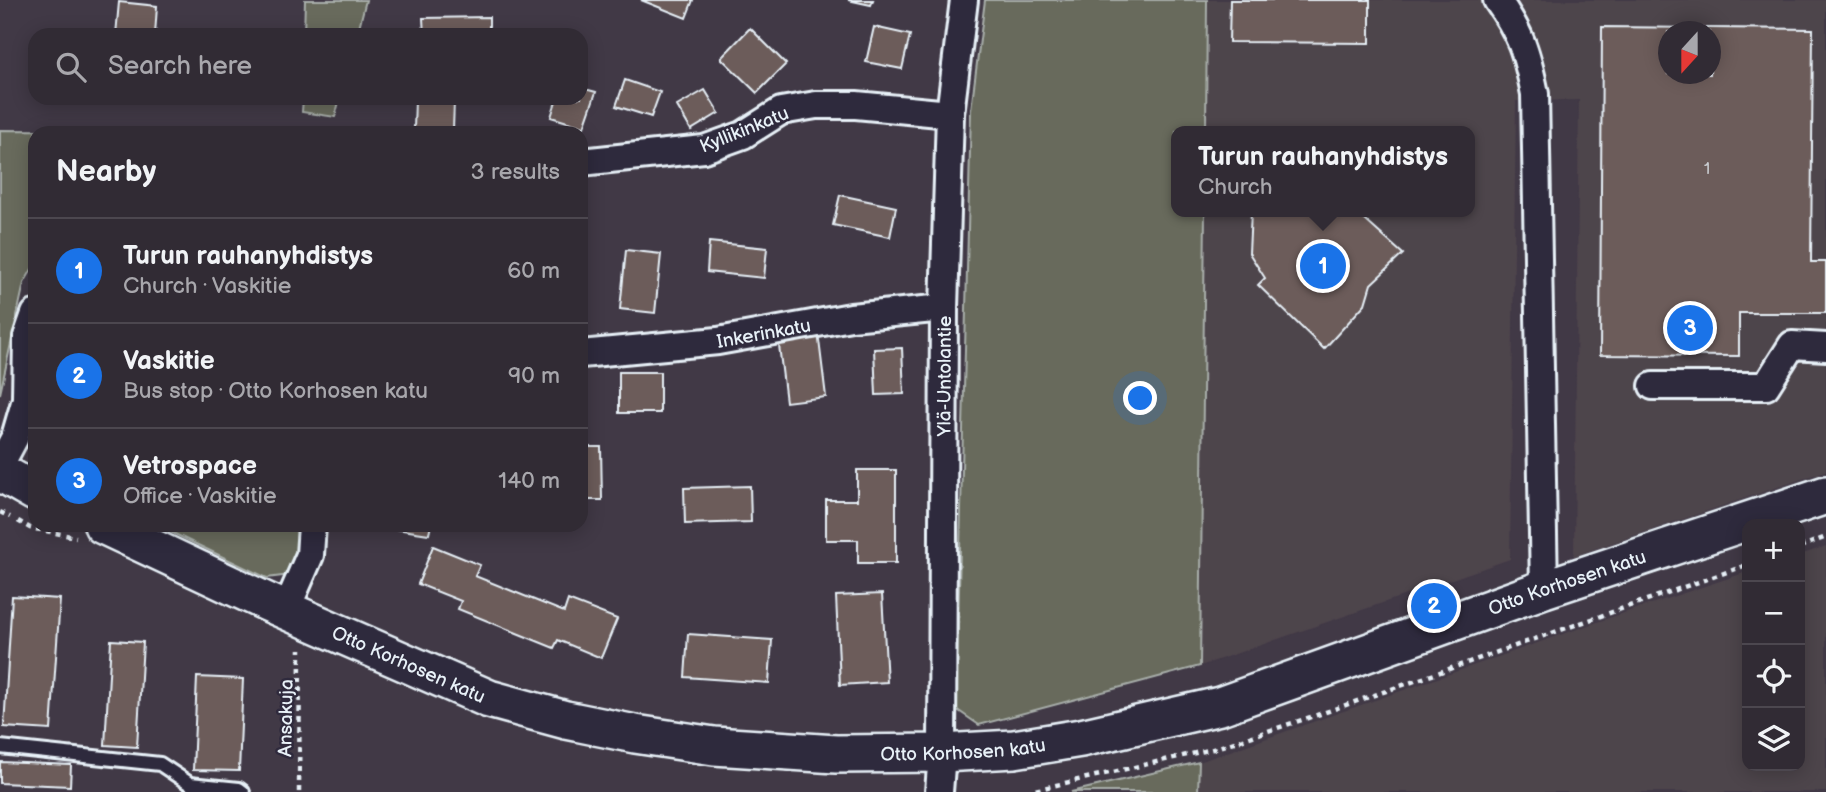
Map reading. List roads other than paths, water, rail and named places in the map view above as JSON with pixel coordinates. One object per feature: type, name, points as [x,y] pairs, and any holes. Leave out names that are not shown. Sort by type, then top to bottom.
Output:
[{"type":"street","name":"Ylä-Untolantie","points":[[939,792],[942,752],[944,308],[950,114],[964,0]]},
{"type":"street","points":[[1497,0],[1514,24],[1528,60],[1535,94],[1545,589]]},
{"type":"street","name":"Kyllikinkatu","points":[[588,161],[704,149],[743,135],[781,111],[816,104],[950,114]]},
{"type":"street","name":"Inkerinkatu","points":[[588,353],[718,341],[851,317],[944,308]]},
{"type":"street","points":[[0,465],[15,437],[26,399],[28,335]]},
{"type":"street","points":[[1653,386],[1766,386],[1792,345],[1826,347]]},
{"type":"street","points":[[0,472],[28,488]]},
{"type":"street","name":"Otto Korhosen katu","points":[[118,532],[286,610],[489,699],[566,720],[714,746],[836,754],[942,752],[1014,749],[1080,738],[1220,706],[1545,589],[1826,495]]},
{"type":"street","points":[[286,610],[310,555],[312,532]]},
{"type":"lane","points":[[0,747],[160,764],[190,784],[239,789],[243,792]]},
{"type":"place","name":"Turun rauhanyhdistys","points":[[1323,266]]},
{"type":"place","name":"Vetrospace","points":[[1690,328]]},
{"type":"place","name":"Vaskitie","points":[[1434,606]]}]
